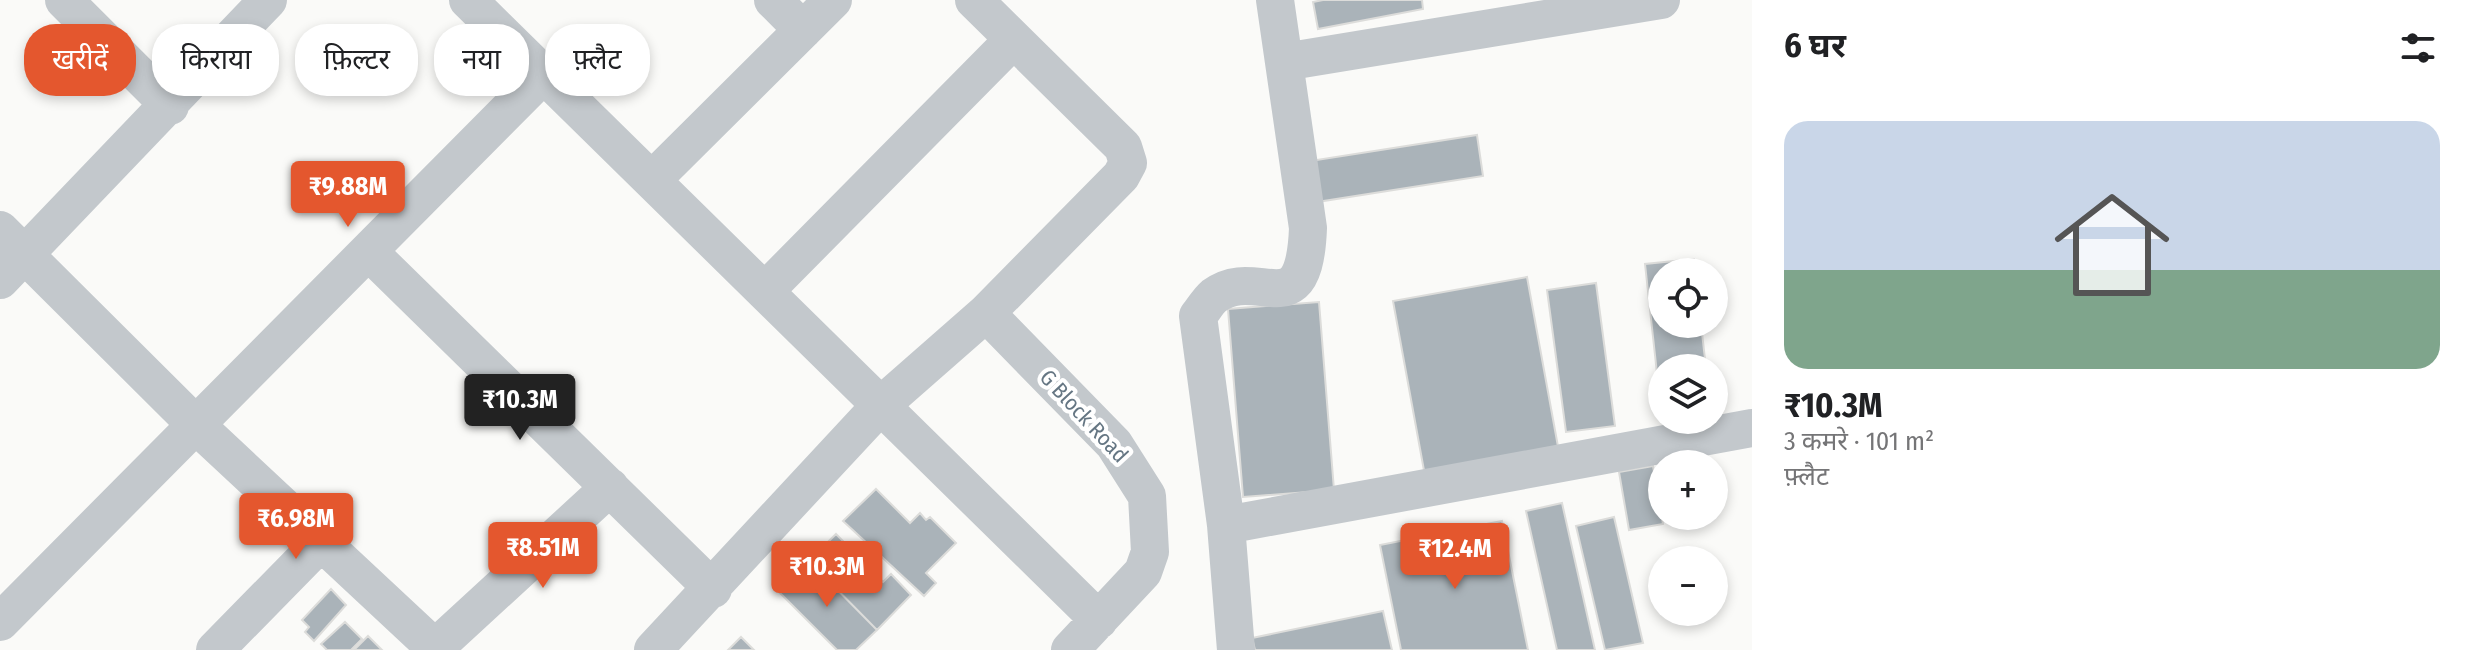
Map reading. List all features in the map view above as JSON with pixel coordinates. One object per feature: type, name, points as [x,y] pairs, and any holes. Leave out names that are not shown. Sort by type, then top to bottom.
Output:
[{"type":"street","points":[[64,0],[170,106]]},
{"type":"street","points":[[268,0],[170,106],[8,255],[436,649],[610,487]]},
{"type":"street","points":[[468,0],[1099,620]]},
{"type":"street","points":[[773,0],[803,30]]},
{"type":"street","points":[[653,179],[833,0]]},
{"type":"street","points":[[653,650],[880,406],[986,313],[1121,176],[1128,163],[1123,147],[974,0]]},
{"type":"street","points":[[1236,650],[1226,525],[1198,316],[1215,295],[1239,288],[1286,287],[1299,278],[1307,263],[1308,228],[1275,0]]},
{"type":"street","points":[[1284,62],[1661,0]]},
{"type":"street","points":[[765,291],[1013,40]]},
{"type":"street","points":[[0,622],[542,76]]},
{"type":"street","points":[[369,252],[713,589]]},
{"type":"street","name":"G Block Road","points":[[986,313],[1114,444],[1147,496],[1150,552],[1143,572],[1070,650]]},
{"type":"street","points":[[1226,525],[1752,428]]},
{"type":"street","points":[[215,650],[321,542]]},
{"type":"street","points":[[0,637],[12,650]]},
{"type":"building","points":[[1422,0],[1423,9],[1318,29],[1313,2]]},
{"type":"building","points":[[1477,135],[1483,176],[1317,202],[1310,161]]},
{"type":"building","points":[[1645,264],[1648,264],[1648,291]]},
{"type":"building","points":[[1527,277],[1559,452],[1425,476],[1393,301]]},
{"type":"building","points":[[1596,283],[1615,426],[1566,432],[1547,290]]},
{"type":"building","points":[[1319,302],[1334,490],[1243,497],[1228,309]]},
{"type":"building","points":[[1653,338],[1703,338],[1704,354],[1655,354]]},
{"type":"building","points":[[1648,467],[1648,527],[1629,530],[1619,472]]},
{"type":"building","points":[[876,489],[910,523],[920,513],[926,520],[930,517],[956,543],[926,573],[936,583],[924,596],[843,521]]},
{"type":"building","points":[[1562,503],[1595,650],[1557,650],[1526,511]]},
{"type":"building","points":[[1614,517],[1643,643],[1605,650],[1576,526]]},
{"type":"building","points":[[1502,521],[1528,650],[1401,650],[1380,545]]},
{"type":"building","points":[[836,534],[883,582],[891,574],[911,595],[877,630],[809,561]]},
{"type":"building","points":[[808,560],[877,630],[856,650],[837,650],[778,591]]},
{"type":"building","points":[[331,589],[346,605],[314,641],[305,632],[309,627],[302,620]]},
{"type":"building","points":[[1383,611],[1392,650],[1255,650],[1252,638]]},
{"type":"building","points":[[345,622],[362,639],[351,650],[327,650],[321,644]]},
{"type":"building","points":[[368,636],[382,650],[354,650]]},
{"type":"building","points":[[741,637],[754,650],[728,650]]}]
